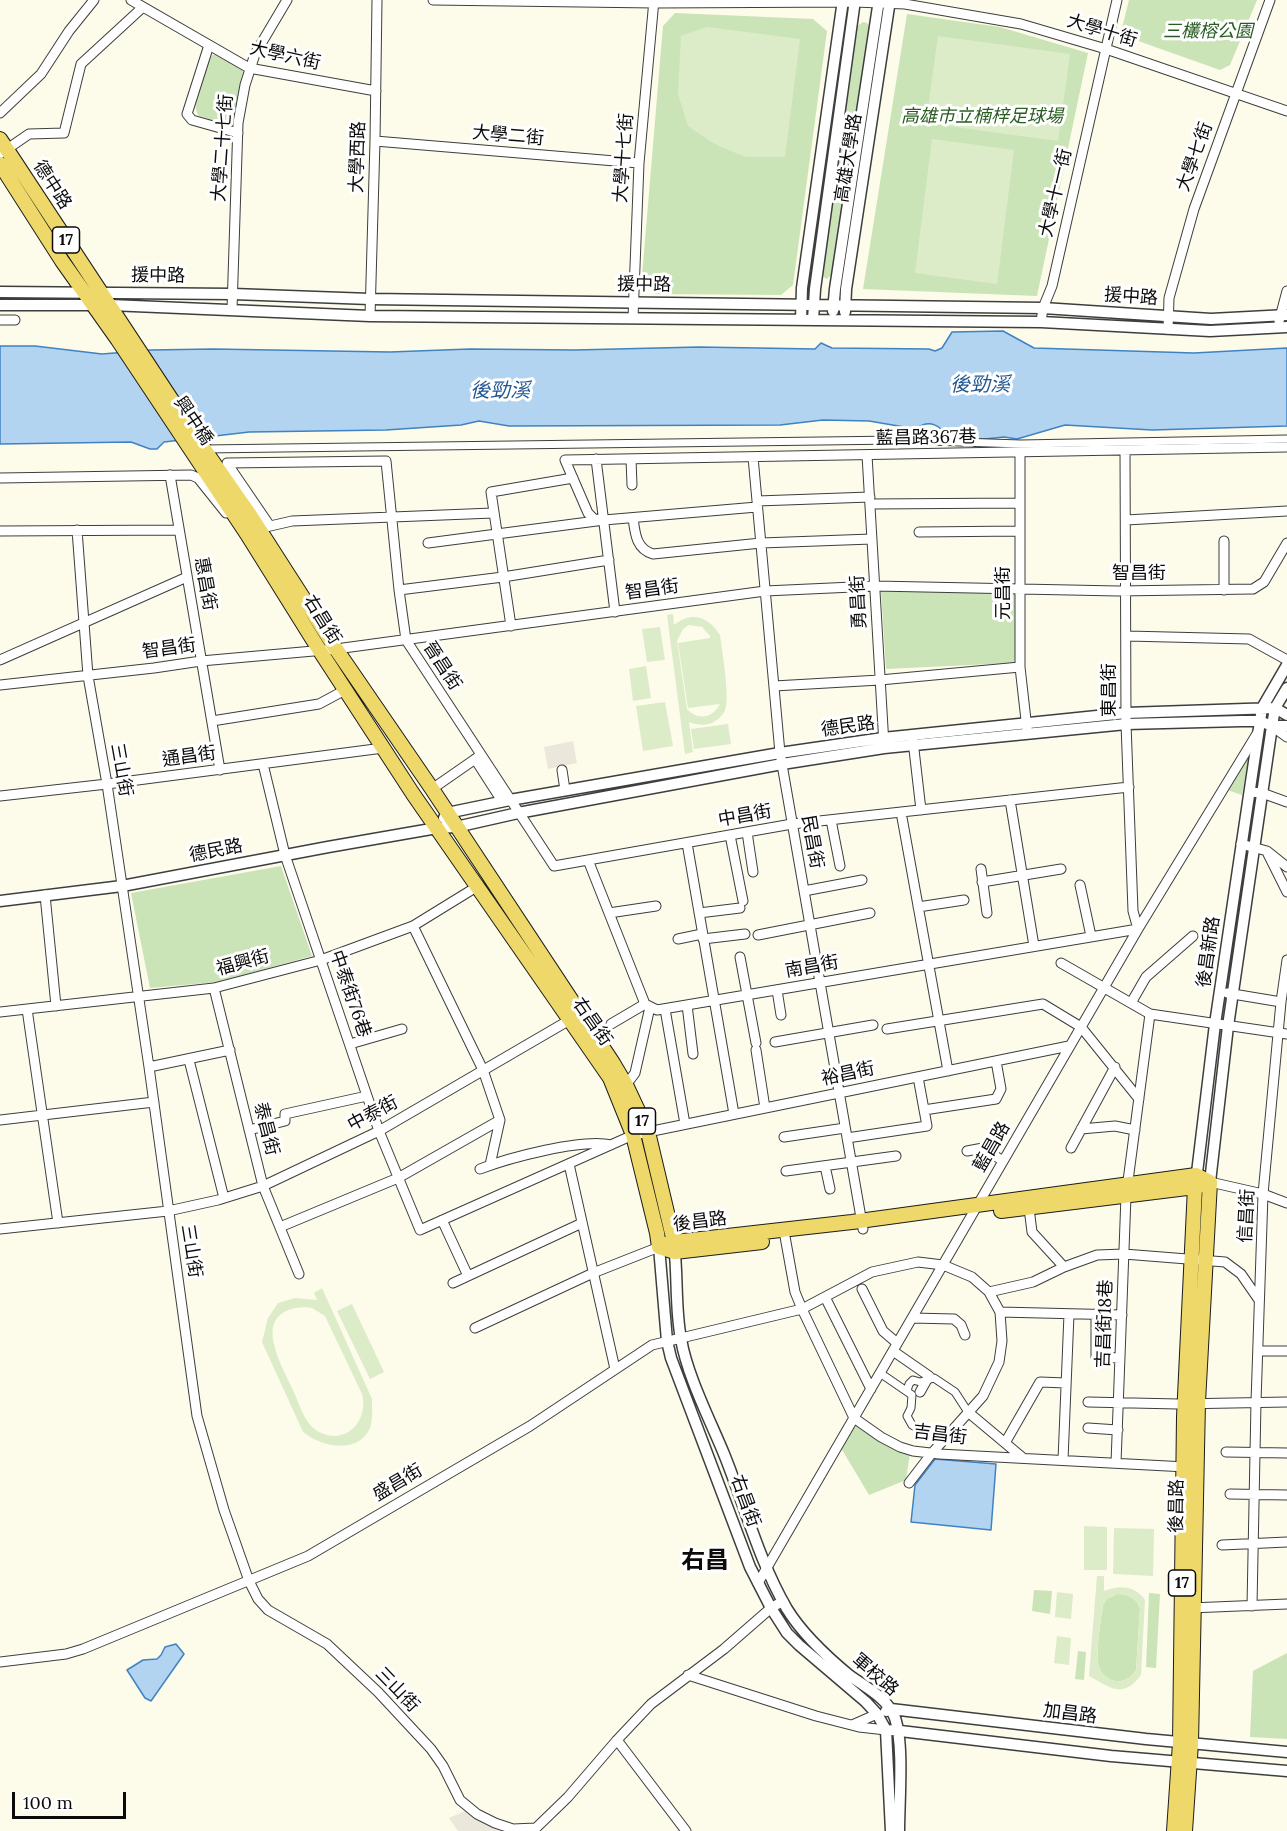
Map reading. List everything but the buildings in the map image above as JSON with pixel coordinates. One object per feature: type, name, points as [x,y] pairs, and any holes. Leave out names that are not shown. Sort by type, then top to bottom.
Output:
[{"type":"main road","name":"德中路","points":[[2,147],[133,340]]},
{"type":"main road","name":"德中路","points":[[0,164],[92,305],[118,340]]},
{"type":"main road","name":"興中橋","points":[[118,340],[244,518]]},
{"type":"main road","name":"興中橋","points":[[133,340],[204,449],[244,518]]},
{"type":"main road","name":"右昌街","points":[[244,518],[258,529],[336,649],[432,789],[574,1017],[609,1078],[640,1133],[659,1247]]},
{"type":"main road","name":"右昌街","points":[[258,529],[320,651],[383,748],[478,886],[626,1085],[675,1247]]},
{"type":"main road","points":[[1196,1181],[1210,1182]]},
{"type":"main road","name":"後昌路","points":[[659,1247],[785,1235],[1196,1181],[1198,1259],[1191,1403],[1184,1763],[1185,1831]]},
{"type":"main road","name":"後昌路","points":[[1198,1259],[1210,1182]]},
{"type":"main road","name":"後昌路","points":[[974,1210],[1029,1208],[1127,1191]]},
{"type":"main road","name":"後昌路","points":[[1174,1831],[1184,1763]]},
{"type":"street","points":[[0,113],[40,74],[93,0]]},
{"type":"street","name":"大學六街","points":[[132,0],[249,69],[376,91]]},
{"type":"street","name":"大學二十七街","points":[[232,309],[238,133],[245,86],[255,54],[287,0]]},
{"type":"street","name":"大學西路","points":[[370,315],[377,0]]},
{"type":"street","name":"大學十街","points":[[433,0],[884,1],[1008,21],[1106,49],[1287,111]]},
{"type":"street","name":"大學十一街","points":[[1041,322],[1043,308],[1052,285],[1117,0]]},
{"type":"street","name":"大學七街","points":[[1168,329],[1169,298],[1194,209],[1270,0]]},
{"type":"street","name":"高雄大學路","points":[[801,320],[801,304],[843,1]]},
{"type":"street","name":"高雄大學路","points":[[813,320],[855,1]]},
{"type":"street","name":"高雄大學路","points":[[838,321],[834,304],[884,1]]},
{"type":"street","name":"高雄大學路","points":[[838,321],[845,305],[884,1]]},
{"type":"street","name":"大學十七街","points":[[633,318],[639,163],[654,2]]},
{"type":"street","points":[[2,147],[29,134],[64,133],[81,64],[143,7]]},
{"type":"street","points":[[209,45],[187,114],[192,120],[238,133]]},
{"type":"street","name":"大學二街","points":[[375,141],[639,163]]},
{"type":"street","name":"援中路","points":[[0,292],[83,291],[369,299],[1043,308],[1210,319],[1283,316]]},
{"type":"street","points":[[1283,327],[1287,291]]},
{"type":"street","name":"援中路","points":[[0,305],[110,305],[370,315],[1041,322],[1210,331],[1283,327]]},
{"type":"street","points":[[0,320],[15,320]]},
{"type":"street","points":[[204,449],[898,440],[1033,444],[1287,439]]},
{"type":"street","name":"藍昌路367巷","points":[[573,478],[565,460],[1287,447]]},
{"type":"street","name":"東昌街","points":[[1125,451],[1126,719],[1133,911],[1138,929]]},
{"type":"street","name":"元昌街","points":[[1020,453],[1020,667],[1027,729]]},
{"type":"street","name":"勇昌街","points":[[867,455],[883,743]]},
{"type":"street","name":"民昌街","points":[[753,457],[781,759],[862,1225]]},
{"type":"street","points":[[596,459],[615,612]]},
{"type":"street","points":[[631,459],[632,485]]},
{"type":"street","name":"晉昌街","points":[[258,529],[227,463],[386,461],[406,640],[506,801]]},
{"type":"street","name":"惠昌街","points":[[170,475],[220,770]]},
{"type":"street","points":[[0,478],[191,475],[198,478],[238,528],[258,529],[292,521],[494,513]]},
{"type":"street","points":[[511,626],[491,492],[573,478],[588,513],[594,519],[604,520]]},
{"type":"street","points":[[428,543],[604,520],[757,504],[870,500],[1020,503]]},
{"type":"street","points":[[1126,519],[1287,511]]},
{"type":"street","points":[[633,518],[640,546],[643,550],[653,554],[761,543],[872,539]]},
{"type":"street","name":"三山街","points":[[76,530],[88,676],[107,784],[199,1423],[224,1510],[249,1581],[258,1599],[268,1610],[327,1644],[378,1692],[431,1749],[443,1766],[460,1800],[477,1814],[495,1823],[513,1829],[536,1830]]},
{"type":"street","points":[[0,531],[179,530]]},
{"type":"street","points":[[919,532],[1020,531]]},
{"type":"street","points":[[1224,541],[1224,590]]},
{"type":"street","name":"智昌街","points":[[0,685],[201,661],[320,651],[765,591],[874,586],[1127,591],[1253,589],[1264,582],[1287,543]]},
{"type":"street","points":[[399,590],[503,577],[609,560]]},
{"type":"street","points":[[0,660],[187,577]]},
{"type":"street","points":[[1127,636],[1249,639],[1287,660]]},
{"type":"street","name":"藍昌路","points":[[758,1583],[1104,987],[1260,725],[1262,708],[1287,665]]},
{"type":"street","points":[[774,686],[880,680],[1020,667]]},
{"type":"street","points":[[1272,726],[1275,708],[1287,688]]},
{"type":"street","points":[[212,721],[320,704],[345,690]]},
{"type":"street","name":"德民路","points":[[447,813],[566,790],[883,743],[1126,719],[1287,707]]},
{"type":"street","name":"德民路","points":[[1275,708],[1287,714]]},
{"type":"street","name":"德民路","points":[[1126,719],[1287,726]]},
{"type":"street","name":"後昌新路","points":[[1196,1181],[1215,1023],[1260,725]]},
{"type":"street","name":"德民路","points":[[1272,726],[1287,737]]},
{"type":"street","name":"後昌新路","points":[[1210,1182],[1228,1026],[1272,726]]},
{"type":"street","points":[[913,740],[921,810]]},
{"type":"street","name":"通昌街","points":[[0,796],[383,748]]},
{"type":"street","points":[[432,789],[478,757]]},
{"type":"street","name":"德民路","points":[[0,900],[122,886],[437,828],[456,827],[781,759]]},
{"type":"street","name":"中泰街76巷","points":[[263,764],[285,855],[379,1131],[420,1230]]},
{"type":"street","points":[[562,770],[566,790]]},
{"type":"street","name":"中昌街","points":[[506,801],[518,813],[554,866],[792,824],[1129,787]]},
{"type":"street","points":[[1250,792],[1262,793],[1287,802]]},
{"type":"street","points":[[1010,800],[1034,946]]},
{"type":"street","points":[[901,812],[948,1071]]},
{"type":"street","points":[[437,828],[447,813]]},
{"type":"street","points":[[831,820],[840,866]]},
{"type":"street","points":[[747,832],[753,872]]},
{"type":"street","points":[[699,913],[741,904],[730,835]]},
{"type":"street","points":[[687,843],[734,1114]]},
{"type":"street","points":[[1241,844],[1267,851],[1287,867]]},
{"type":"street","points":[[1267,851],[1287,892]]},
{"type":"street","points":[[588,860],[648,1005],[635,1073],[626,1085]]},
{"type":"street","points":[[981,869],[987,913]]},
{"type":"street","points":[[982,882],[1061,869]]},
{"type":"street","points":[[804,891],[862,880]]},
{"type":"street","points":[[1080,885],[1090,936]]},
{"type":"street","name":"福興街","points":[[0,1012],[214,988],[321,960],[413,926],[478,886]]},
{"type":"street","points":[[45,895],[56,1006]]},
{"type":"street","points":[[918,907],[964,900]]},
{"type":"street","points":[[609,913],[656,906]]},
{"type":"street","points":[[758,935],[870,913]]},
{"type":"street","points":[[413,926],[483,1070],[500,1120],[489,1165]]},
{"type":"street","name":"南昌街","points":[[648,1005],[657,1010],[665,1009],[1138,929]]},
{"type":"street","points":[[678,939],[745,934]]},
{"type":"street","points":[[1131,1003],[1146,977],[1193,936]]},
{"type":"street","points":[[740,957],[765,1108]]},
{"type":"street","name":"信昌街","points":[[1252,1606],[1263,1194],[1283,1033],[1281,1002],[1287,960]]},
{"type":"street","points":[[1061,963],[1150,1014],[1283,1033]]},
{"type":"street","name":"泰昌街","points":[[214,988],[262,1186],[299,1274]]},
{"type":"street","points":[[777,990],[781,1015]]},
{"type":"street","points":[[1220,993],[1281,1002]]},
{"type":"street","points":[[887,1029],[1042,1004],[1081,1027],[1139,1099]]},
{"type":"street","points":[[611,1024],[648,1005]]},
{"type":"street","points":[[687,1005],[693,1054]]},
{"type":"street","points":[[27,1009],[58,1223]]},
{"type":"street","points":[[665,1009],[685,1125]]},
{"type":"street","name":"吉昌街18巷","points":[[1116,1463],[1127,1191],[1150,1014]]},
{"type":"street","name":"中泰街","points":[[0,1229],[168,1211],[224,1198],[262,1186],[379,1131],[574,1017]]},
{"type":"street","points":[[775,1042],[873,1025]]},
{"type":"street","points":[[350,1044],[402,1029]]},
{"type":"street","name":"裕昌街","points":[[420,1230],[640,1133],[1070,1046]]},
{"type":"street","points":[[149,1068],[230,1050]]},
{"type":"street","points":[[189,1060],[224,1198]]},
{"type":"street","points":[[924,1110],[996,1099],[1001,1089],[996,1061]]},
{"type":"street","points":[[1071,1148],[1115,1067]]},
{"type":"street","points":[[847,1138],[927,1126],[918,1077]]},
{"type":"street","points":[[249,1130],[285,1122],[285,1114],[367,1095]]},
{"type":"street","points":[[0,1120],[154,1102]]},
{"type":"street","points":[[280,1227],[398,1178],[500,1120]]},
{"type":"street","points":[[1081,1129],[1115,1126],[1135,1130]]},
{"type":"street","points":[[784,1137],[845,1128]]},
{"type":"street","points":[[480,1169],[525,1155],[593,1143],[611,1145]]},
{"type":"street","points":[[967,1151],[983,1148],[1003,1161]]},
{"type":"street","points":[[786,1171],[896,1156]]},
{"type":"street","points":[[569,1164],[615,1369]]},
{"type":"street","points":[[825,1166],[830,1189]]},
{"type":"street","points":[[1210,1182],[1263,1194],[1287,1203]]},
{"type":"street","points":[[1029,1208],[1032,1232],[1064,1267]]},
{"type":"street","points":[[442,1220],[468,1276]]},
{"type":"street","points":[[453,1283],[582,1223]]},
{"type":"street","name":"吉昌街","points":[[785,1235],[795,1292],[802,1309],[854,1418],[880,1437],[900,1447],[932,1453],[1190,1467]]},
{"type":"street","points":[[475,1328],[593,1273],[659,1247]]},
{"type":"street","name":"右昌街","points":[[659,1247],[667,1341],[671,1358],[750,1567],[771,1608]]},
{"type":"street","name":"右昌街","points":[[675,1247],[684,1355],[767,1568]]},
{"type":"street","points":[[989,1292],[1033,1282],[1097,1255],[1124,1254],[1225,1262],[1251,1286],[1259,1300]]},
{"type":"street","name":"盛昌街","points":[[0,1662],[47,1657],[83,1649],[308,1556],[524,1430],[652,1345],[802,1309],[872,1272],[918,1262],[943,1264]]},
{"type":"street","points":[[909,1483],[940,1443],[983,1396],[999,1362],[1002,1341],[1000,1312],[989,1292],[972,1277],[943,1264]]},
{"type":"street","points":[[862,1289],[883,1331],[895,1347],[929,1376],[920,1392]]},
{"type":"street","points":[[825,1297],[870,1389]]},
{"type":"street","points":[[1000,1312],[1122,1315]]},
{"type":"street","points":[[1063,1460],[1069,1314]]},
{"type":"street","points":[[1096,1314],[1096,1357],[1120,1358]]},
{"type":"street","points":[[912,1318],[954,1319],[961,1325],[965,1335]]},
{"type":"street","points":[[1258,1351],[1287,1352]]},
{"type":"street","points":[[880,1373],[912,1395],[911,1408],[907,1416],[912,1425],[940,1443]]},
{"type":"street","points":[[907,1391],[913,1380],[920,1382],[934,1378],[955,1392],[968,1412],[1023,1458]]},
{"type":"street","points":[[1005,1443],[1040,1382],[1066,1383]]},
{"type":"street","points":[[1088,1402],[1287,1402]]},
{"type":"street","points":[[1088,1428],[1118,1430]]},
{"type":"street","points":[[1226,1452],[1287,1453]]},
{"type":"street","points":[[1230,1494],[1287,1495]]},
{"type":"street","points":[[1222,1545],[1287,1542]]},
{"type":"street","name":"軍校路","points":[[767,1568],[795,1622],[806,1635],[825,1654],[891,1709],[898,1730],[899,1831]]},
{"type":"street","points":[[536,1830],[651,1704],[724,1648],[771,1608],[783,1601]]},
{"type":"street","points":[[1187,1608],[1287,1604]]},
{"type":"street","name":"軍校路","points":[[771,1608],[787,1633],[799,1645],[878,1714],[886,1730],[891,1831]]},
{"type":"street","name":"加昌路","points":[[688,1675],[776,1704],[852,1725],[1037,1748],[1287,1771]]},
{"type":"street","name":"加昌路","points":[[852,1725],[891,1709],[1185,1743],[1287,1752]]},
{"type":"street","points":[[616,1740],[686,1831]]},
{"type":"green space","name":"三欉榕公園","points":[[1129,0],[1257,0],[1230,65],[1220,70],[1127,37],[1122,28]]},
{"type":"green space","points":[[675,13],[813,19],[827,31],[793,285],[781,295],[655,294],[642,276],[663,26]]},
{"type":"green space","name":"高雄市立楠梓足球場","points":[[907,14],[1000,27],[1088,53],[1037,296],[863,289]]},
{"type":"green space","points":[[863,22],[867,23],[871,29],[832,274],[827,279],[820,275],[856,27]]},
{"type":"green space","points":[[707,27],[800,39],[785,157],[745,157],[713,143],[688,126],[678,94],[681,36]]},
{"type":"green space","points":[[938,36],[1070,54],[1058,141],[926,123]]},
{"type":"green space","points":[[215,54],[241,68],[244,73],[233,118],[227,125],[199,116],[196,110],[199,86],[211,56]]},
{"type":"green space","points":[[932,139],[1014,150],[997,284],[915,273]]},
{"type":"green space","points":[[1015,590],[1016,659],[1013,663],[886,669],[881,591]]},
{"type":"green space","points":[[673,614],[674,625],[693,617],[710,623],[720,635],[724,661],[727,691],[724,711],[719,718],[709,724],[700,725],[689,722],[693,752],[685,754],[667,615]],"holes":[[[689,625],[702,627],[710,638],[678,643],[688,708],[720,704],[717,709],[705,716],[696,715],[687,709],[677,641],[683,629]]]},
{"type":"green space","points":[[660,627],[665,660],[647,662],[642,629]]},
{"type":"green space","points":[[646,666],[651,698],[633,701],[629,669]]},
{"type":"green space","points":[[665,702],[673,746],[643,751],[636,706]]},
{"type":"green space","points":[[728,724],[731,744],[694,749],[691,729]]},
{"type":"green space","points":[[1250,750],[1242,795],[1227,790]]},
{"type":"green space","points":[[281,866],[312,956],[218,982],[150,988],[131,893]]},
{"type":"green space","points":[[322,1288],[372,1399],[370,1428],[364,1437],[348,1445],[339,1446],[319,1442],[303,1432],[262,1342],[268,1318],[278,1303],[295,1298],[317,1300],[314,1293]],"holes":[[[312,1308],[325,1316],[362,1394],[361,1416],[356,1425],[341,1435],[331,1436],[321,1433],[308,1422],[281,1364],[273,1338],[273,1327],[278,1317],[288,1310]]]},
{"type":"green space","points":[[352,1304],[384,1372],[370,1379],[337,1311]]},
{"type":"green space","points":[[855,1423],[910,1453],[906,1480],[869,1495],[841,1448]]},
{"type":"green space","points":[[1084,1526],[1107,1527],[1107,1570],[1084,1570]]},
{"type":"green space","points":[[1114,1528],[1154,1529],[1153,1576],[1113,1574]]},
{"type":"green space","points":[[1097,1576],[1104,1576],[1104,1591],[1115,1588],[1132,1589],[1145,1600],[1141,1675],[1134,1683],[1122,1689],[1110,1687],[1089,1676]],"holes":[[[1121,1594],[1134,1599],[1140,1609],[1136,1670],[1122,1681],[1113,1681],[1103,1675],[1100,1670],[1098,1645],[1103,1605],[1107,1599]]]},
{"type":"green space","points":[[1034,1590],[1052,1591],[1050,1614],[1032,1611]]},
{"type":"green space","points":[[1057,1592],[1073,1594],[1071,1619],[1055,1617]]},
{"type":"green space","points":[[1149,1593],[1160,1594],[1156,1668],[1146,1667]]},
{"type":"green space","points":[[1117,1594],[1132,1597],[1140,1609],[1136,1670],[1122,1681],[1113,1681],[1106,1677],[1098,1661],[1103,1605],[1107,1599]]},
{"type":"green space","points":[[1057,1636],[1071,1638],[1069,1665],[1054,1663]]},
{"type":"green space","points":[[1078,1651],[1086,1652],[1084,1680],[1075,1679]]},
{"type":"green space","points":[[1287,1653],[1287,1739],[1250,1737],[1253,1671]]},
{"type":"shaded area","points":[[573,741],[577,763],[548,769],[544,747]]},
{"type":"shaded area","points":[[465,1811],[501,1831],[458,1831],[449,1818]]},
{"type":"water","name":"後勁溪","points":[[1003,331],[1034,348],[1194,353],[1287,348],[1287,426],[1152,430],[1065,425],[1017,439],[1004,437],[975,440],[949,438],[938,427],[930,424],[916,429],[869,421],[823,420],[780,425],[509,426],[479,421],[461,425],[386,430],[249,432],[164,442],[157,449],[150,449],[131,442],[0,444],[0,346],[35,346],[102,354],[213,349],[390,352],[699,347],[815,349],[821,343],[832,348],[929,349],[935,351],[942,348],[952,332]]},
{"type":"water","points":[[935,1459],[996,1464],[991,1530],[911,1522],[915,1485]]},
{"type":"water","points":[[176,1644],[184,1654],[151,1701],[145,1698],[127,1670],[143,1660],[157,1659],[165,1647]]},
{"type":"district","name":"右昌","points":[[705,1561]]}]
